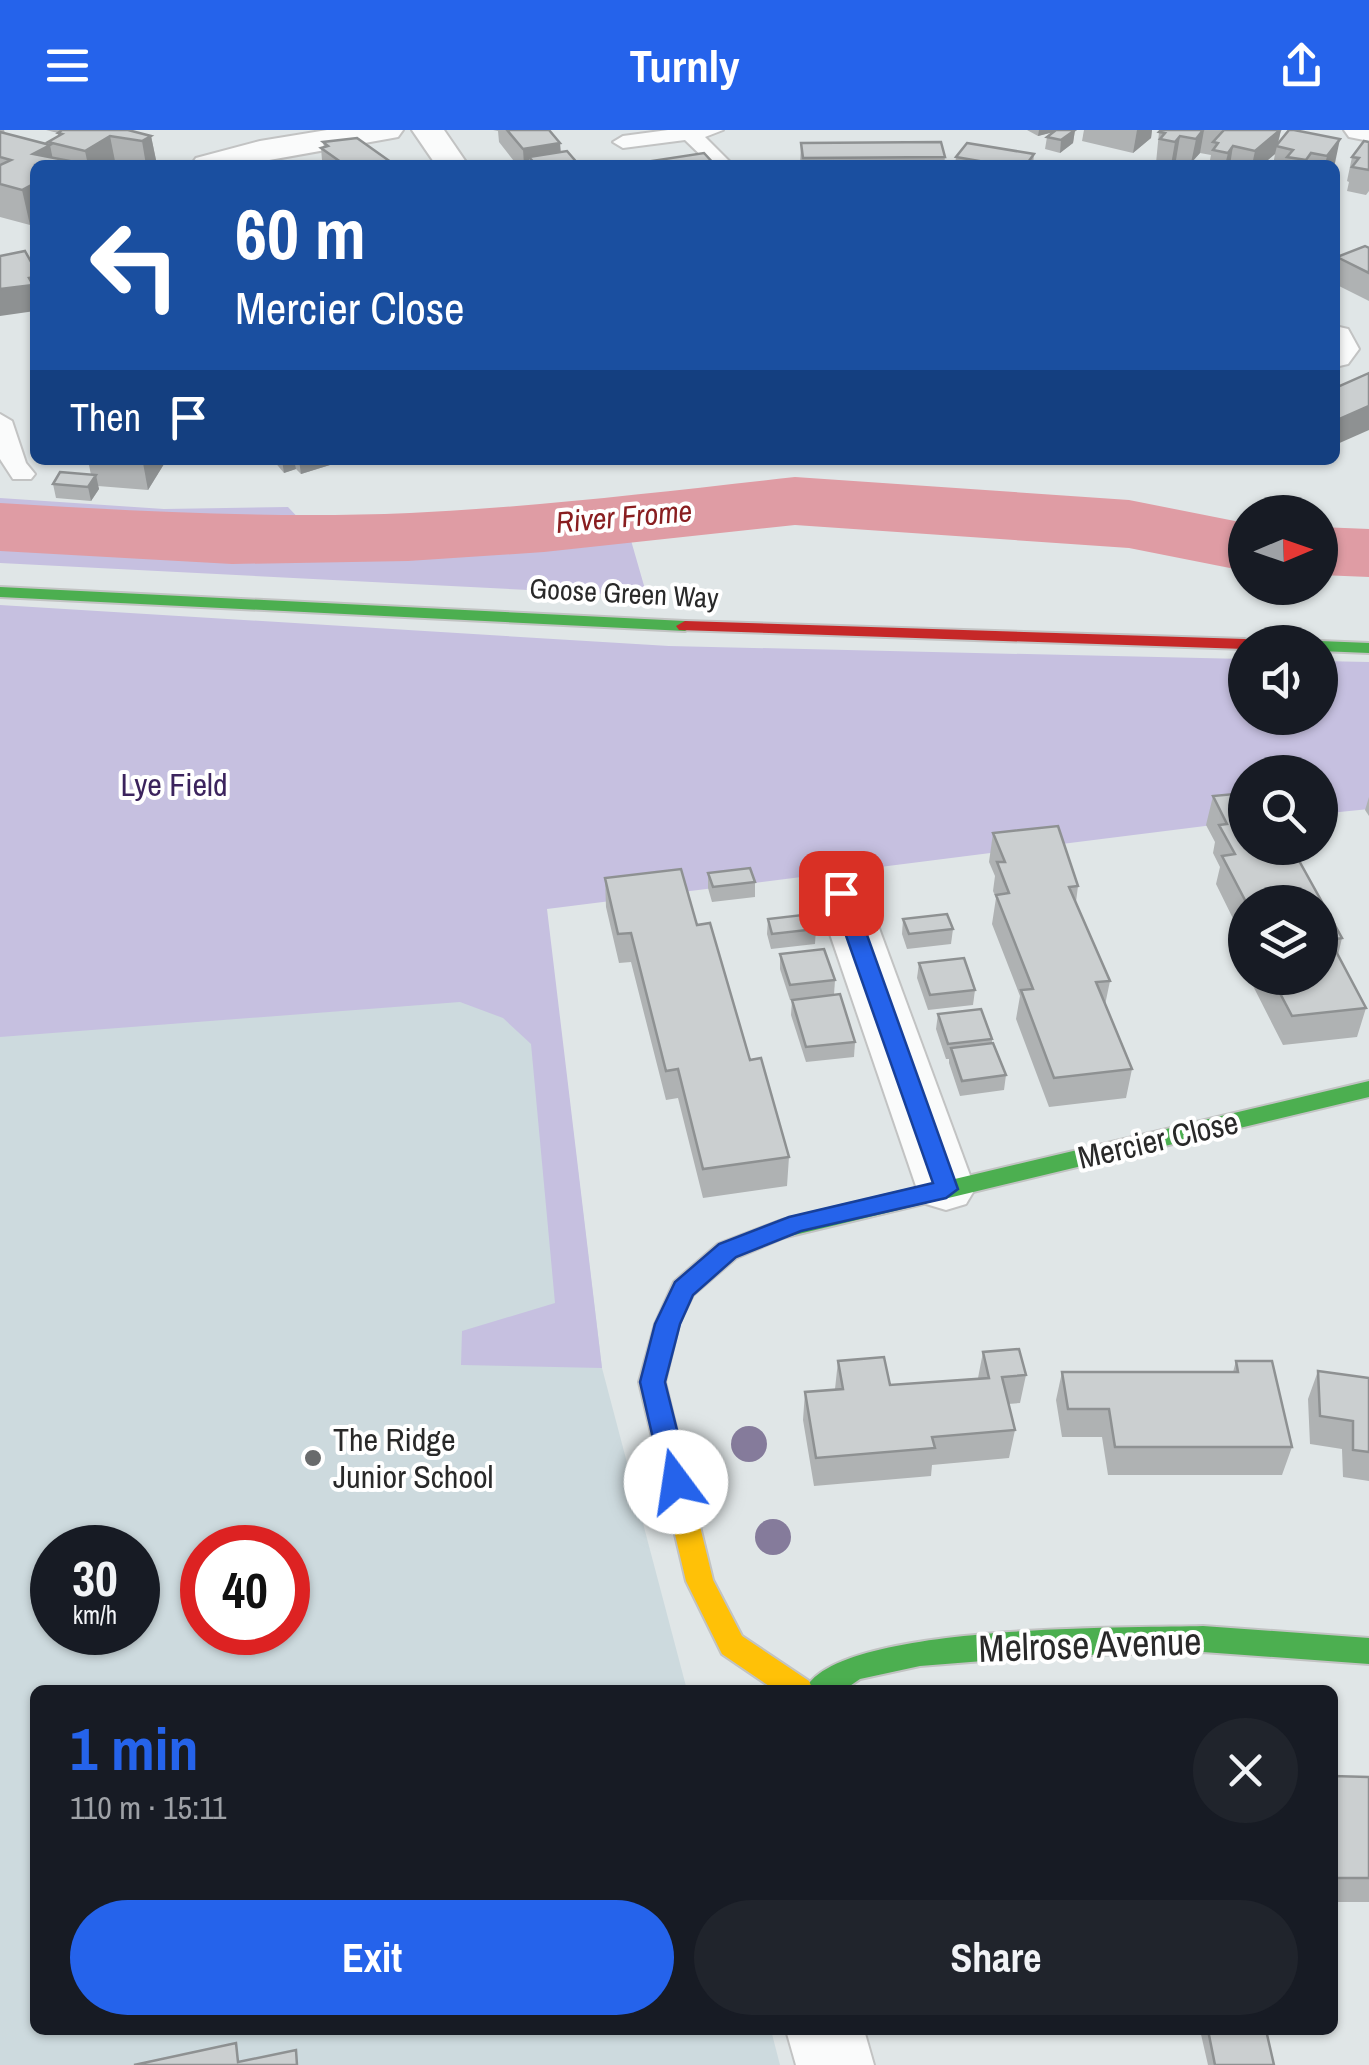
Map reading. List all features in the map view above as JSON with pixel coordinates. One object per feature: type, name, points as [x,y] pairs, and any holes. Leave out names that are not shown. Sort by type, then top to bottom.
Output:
[{"type":"main road","name":"Goose Green Way","points":[[0,592],[670,626],[1228,643]]},
{"type":"main road","points":[[1338,647],[1369,648]]},
{"type":"main road","name":"Mercier Close","points":[[792,1685],[732,1644],[700,1581],[652,1382],[667,1324],[683,1289],[727,1251],[797,1223],[1369,1090]]},
{"type":"main road","name":"Melrose Avenue","points":[[826,1685],[854,1668],[920,1653],[1048,1643],[1203,1639],[1369,1651]]},
{"type":"street","points":[[237,160],[388,130]]},
{"type":"street","points":[[428,130],[449,160]]},
{"type":"street","points":[[1360,130],[1369,132]]},
{"type":"street","points":[[841,893],[946,1189]]},
{"type":"street","points":[[827,2035],[835,2065]]},
{"type":"lane","points":[[623,142],[713,130]]},
{"type":"lane","points":[[690,133],[718,160]]},
{"type":"lane","points":[[0,421],[12,468]]},
{"type":"shaded area","name":"The Ridge Junior School","points":[[546,909],[602,1368],[686,1685],[30,1685],[30,2035],[772,2035],[780,2065],[0,2065],[0,982]]},
{"type":"green space","points":[[0,498],[164,509],[288,507],[324,545],[501,541],[628,530],[647,596],[0,563]]},
{"type":"green space","name":"Lye Field","points":[[0,605],[669,646],[1228,659],[1228,735],[1338,735],[1338,661],[1369,662],[1369,809],[1338,812],[1338,755],[1228,755],[1228,823],[547,909],[602,1368],[461,1365],[462,1331],[555,1303],[531,1044],[503,1018],[460,1002],[0,1037]]},
{"type":"building","points":[[128,130],[151,136],[142,141],[110,136],[85,151],[48,142],[62,134],[58,133]]},
{"type":"building","points":[[507,130],[549,130],[560,143],[523,149]]},
{"type":"building","points":[[1056,130],[1075,130],[1061,140],[1047,137]]},
{"type":"building","points":[[1161,130],[1203,130],[1196,139],[1180,136],[1175,142],[1160,139],[1165,133]]},
{"type":"building","points":[[1224,130],[1280,130],[1255,151],[1233,146],[1228,153],[1213,150],[1218,143],[1213,142]]},
{"type":"building","points":[[1289,130],[1340,139],[1327,156],[1311,153],[1306,160],[1287,157],[1293,150],[1276,146]]},
{"type":"building","points":[[0,132],[50,145],[33,154],[64,160],[30,160],[30,186],[22,190],[0,184],[0,165],[11,160],[0,157]]},
{"type":"building","points":[[357,138],[388,160],[338,160],[321,148],[328,146],[323,142]]},
{"type":"building","points":[[1364,141],[1369,142],[1369,170],[1352,167],[1359,158],[1352,157]]},
{"type":"building","points":[[941,142],[945,157],[803,158],[801,143]]},
{"type":"building","points":[[967,143],[1034,154],[1030,160],[956,157]]},
{"type":"building","points":[[567,151],[575,160],[532,160],[529,157]]},
{"type":"building","points":[[704,153],[710,160],[658,160]]},
{"type":"building","points":[[1369,248],[1369,273],[1340,258]]},
{"type":"building","points":[[25,251],[30,260],[30,285],[0,289],[0,256]]},
{"type":"building","points":[[1369,373],[1369,406],[1340,419],[1340,386]]},
{"type":"building","points":[[60,472],[96,475],[88,487],[53,484]]},
{"type":"building","points":[[1228,795],[1228,841],[1219,825],[1227,824],[1213,796]]},
{"type":"building","points":[[1058,826],[1078,886],[1069,887],[1110,981],[1096,982],[1132,1069],[1054,1078],[1021,990],[1033,989],[996,895],[1009,893],[997,862],[1005,862],[993,833]]},
{"type":"building","points":[[1228,855],[1228,865],[1301,865],[1313,885],[1237,885],[1222,856]]},
{"type":"building","points":[[750,868],[755,882],[713,887],[708,873]]},
{"type":"building","points":[[681,869],[697,925],[710,923],[750,1060],[761,1058],[789,1157],[703,1169],[678,1069],[666,1071],[631,933],[618,934],[605,878]]},
{"type":"building","points":[[811,914],[816,929],[772,934],[768,919]]},
{"type":"building","points":[[947,914],[953,929],[909,934],[903,919]]},
{"type":"building","points":[[824,949],[835,980],[790,985],[780,954]]},
{"type":"building","points":[[1338,955],[1366,1008],[1292,1016],[1281,995],[1338,995]]},
{"type":"building","points":[[964,958],[975,990],[930,995],[919,963]]},
{"type":"building","points":[[840,994],[855,1042],[806,1047],[792,1000]]},
{"type":"building","points":[[981,1009],[992,1039],[948,1044],[938,1014]]},
{"type":"building","points":[[993,1043],[1006,1075],[962,1081],[951,1048]]},
{"type":"building","points":[[1019,1349],[1026,1375],[1002,1377],[1015,1430],[932,1437],[935,1448],[816,1458],[805,1392],[843,1389],[838,1361],[884,1357],[890,1385],[989,1378],[983,1352]]},
{"type":"building","points":[[1236,1361],[1272,1361],[1292,1447],[1115,1447],[1109,1409],[1068,1409],[1062,1372],[1238,1372]]},
{"type":"building","points":[[1318,1371],[1369,1378],[1369,1452],[1353,1450],[1353,1421],[1320,1416]]},
{"type":"building","points":[[1338,1776],[1369,1777],[1369,1878],[1338,1878]]},
{"type":"building","points":[[1209,2035],[1267,2035],[1274,2065],[1215,2065]]},
{"type":"building","points":[[236,2043],[238,2062],[296,2050],[297,2065],[134,2065]]},
{"type":"waterway","name":"River Frome","points":[[0,527],[232,540],[408,537],[544,528],[795,501],[1129,524],[1228,544]]},
{"type":"waterway","name":"River Frome","points":[[1338,552],[1369,553]]},
{"type":"traffic: fast","points":[[0,592],[685,626]]},
{"type":"traffic: fast","points":[[1338,647],[1369,648]]},
{"type":"traffic: fast","points":[[782,1229],[1369,1089]]},
{"type":"traffic: fast","points":[[827,1685],[854,1668],[920,1653],[1048,1643],[1203,1639],[1369,1651]]},
{"type":"traffic: slow","points":[[782,1229],[727,1251],[683,1289],[667,1324],[652,1382],[700,1581],[732,1645],[792,1685]]},
{"type":"traffic: jam","points":[[685,626],[1228,643]]},
{"type":"place","name":"The Ridge Junior School","points":[[313,1458]]},
{"type":"route","points":[[676,1482],[652,1382],[667,1324],[683,1289],[727,1251],[797,1223],[946,1189],[841,893]]}]
